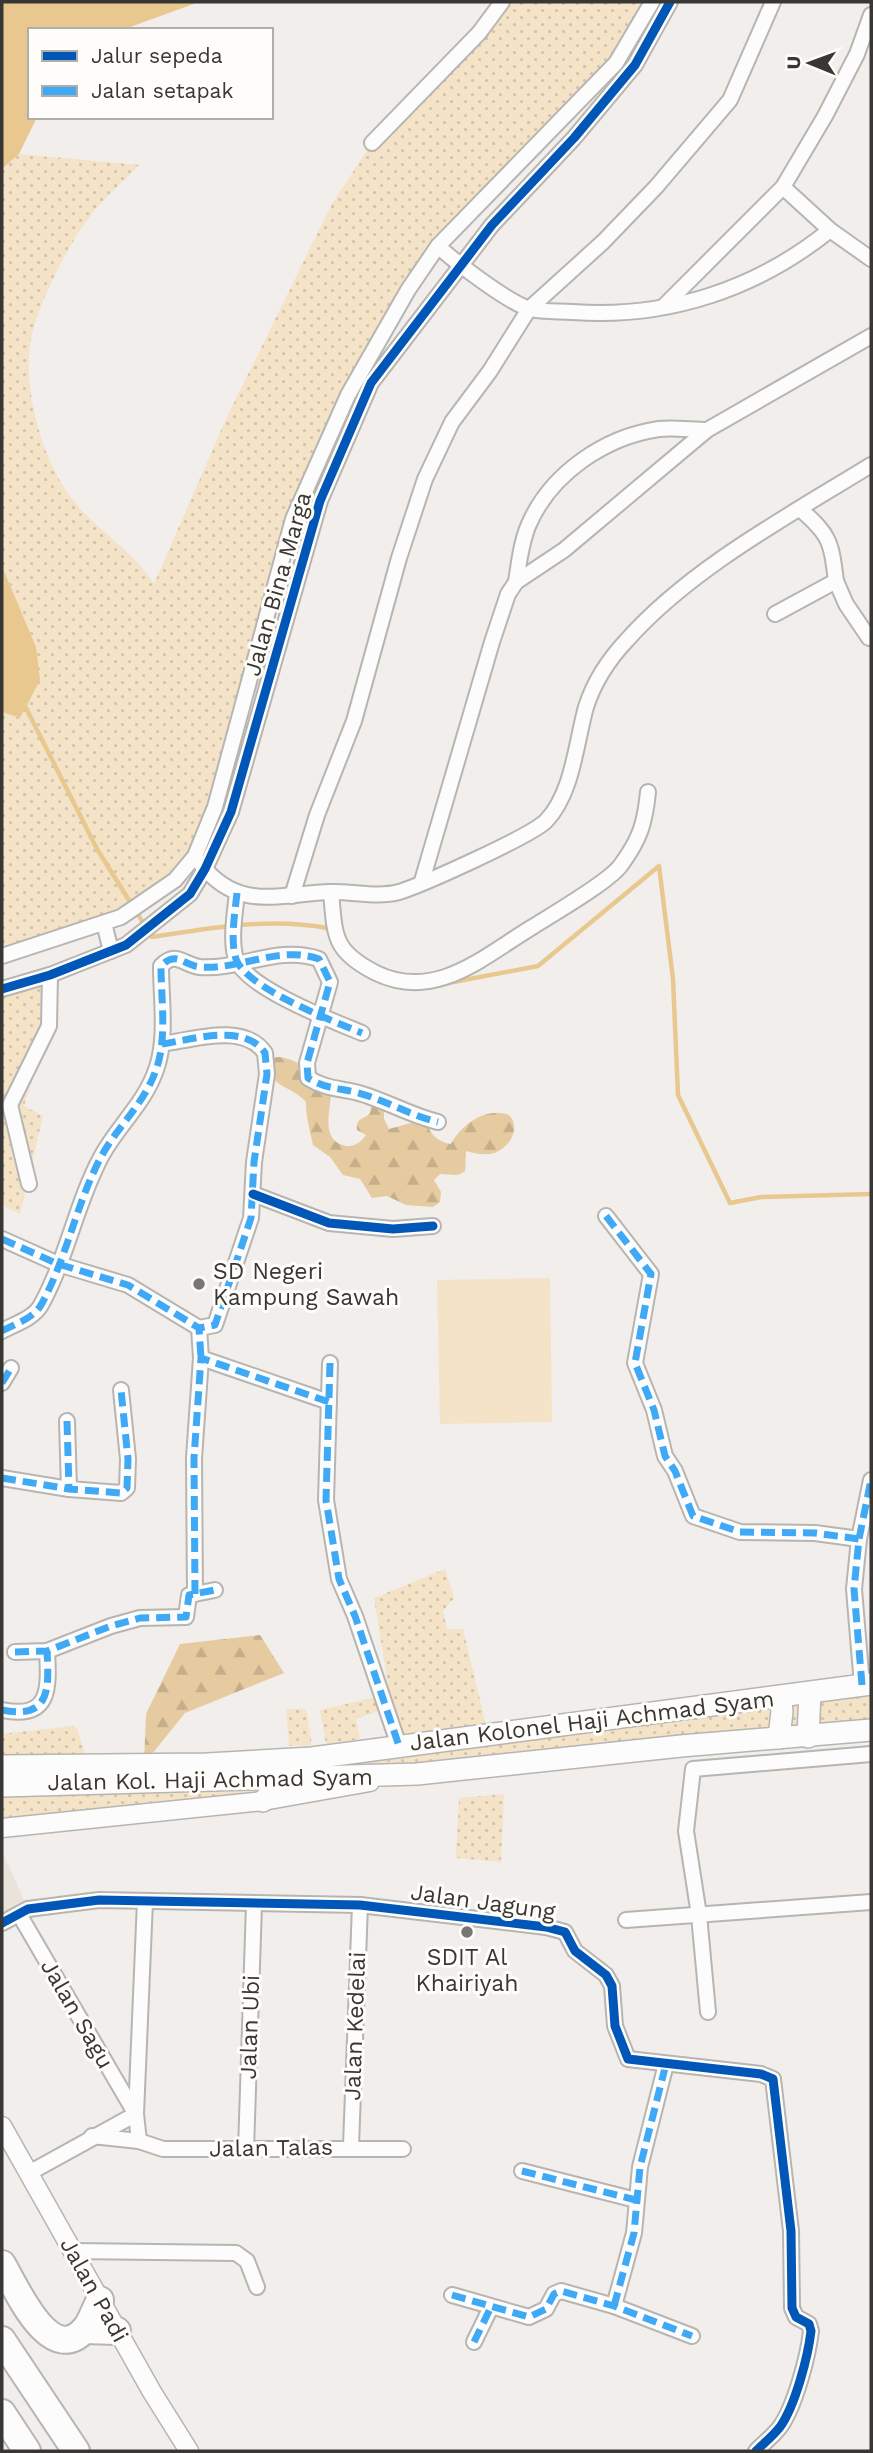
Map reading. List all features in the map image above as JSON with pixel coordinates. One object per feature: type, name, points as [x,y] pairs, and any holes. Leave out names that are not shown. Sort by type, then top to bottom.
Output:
[{"type":"highway","points":[[2,2264],[43,2332],[56,2340],[66,2339],[84,2330],[117,2331]]},
{"type":"highway","points":[[84,2330],[100,2300]]},
{"type":"highway","points":[[2,2340],[76,2451]]},
{"type":"highway","points":[[2,2413],[27,2451]]},
{"type":"main road","name":"Jalan Kolonel Haji Achmad Syam","points":[[312,1758],[867,1684]]},
{"type":"main road","points":[[808,1737],[810,1693]]},
{"type":"main road","points":[[779,1738],[782,1711],[780,1697]]},
{"type":"main road","name":"Jalan Kolonel Haji Achmad Syam","points":[[417,1774],[871,1730]]},
{"type":"main road","points":[[288,1779],[312,1758]]},
{"type":"main road","name":"Jalan Kol. Haji Achmad Syam","points":[[2,1766],[206,1764],[312,1758]]},
{"type":"main road","name":"Jalan Kol. Haji Achmad Syam","points":[[2,1786],[262,1791],[288,1779],[417,1774]]},
{"type":"street","points":[[372,143],[479,33],[502,2]]},
{"type":"street","name":"Jalan Bina Marga","points":[[2,956],[121,917],[175,880],[195,856],[216,805],[293,519],[316,461],[381,334],[438,246],[616,62],[652,2]]},
{"type":"street","name":"Jalan Bina Marga","points":[[2,989],[50,975],[126,945],[190,894],[205,869],[231,812],[320,501],[371,383],[459,265],[635,65],[670,2]]},
{"type":"street","points":[[292,896],[317,814],[354,722],[399,558],[425,479],[452,422],[490,371],[529,309],[603,242],[691,149],[730,100],[773,2]]},
{"type":"street","points":[[662,308],[783,187],[825,116],[857,54],[871,15]]},
{"type":"street","points":[[783,187],[830,230],[870,254]]},
{"type":"street","points":[[438,246],[459,265],[529,309],[596,313],[662,308],[755,280],[801,254],[830,230]]},
{"type":"street","points":[[516,582],[564,550],[707,430],[871,336]]},
{"type":"street","points":[[422,881],[492,642],[508,594],[516,582],[528,526],[548,490],[581,461],[630,437],[660,429],[707,430]]},
{"type":"street","points":[[195,856],[205,869],[237,893],[258,900],[331,892],[389,894],[481,856],[546,821],[567,780],[587,704],[606,665],[627,639],[670,599],[800,509],[871,465]]},
{"type":"street","points":[[800,509],[824,531],[833,553],[836,581],[846,604],[869,638]]},
{"type":"street","points":[[775,614],[836,581]]},
{"type":"street","points":[[331,892],[334,927],[342,951],[361,965],[394,982],[414,985],[447,978],[546,918],[620,868],[645,826],[648,792]]},
{"type":"street","points":[[237,893],[234,912],[236,960],[264,987],[320,1016],[362,1033]]},
{"type":"street","points":[[104,923],[111,951]]},
{"type":"street","points":[[2,1331],[22,1321],[40,1307],[103,1153],[128,1121],[149,1086],[162,1044],[161,966],[167,960],[178,957],[198,967],[300,953],[319,959],[330,982],[305,1071],[308,1078],[328,1089],[356,1093],[438,1122]]},
{"type":"street","points":[[29,1184],[10,1105],[49,1026],[50,975]]},
{"type":"street","points":[[2,1239],[58,1264],[128,1285],[199,1328],[215,1325],[244,1242],[253,1194],[254,1162],[267,1074],[265,1053],[249,1039],[223,1036],[162,1044]]},
{"type":"street","points":[[253,1194],[329,1223],[393,1229],[433,1226]]},
{"type":"street","points":[[606,1216],[651,1274],[635,1363],[654,1410],[665,1456],[675,1471],[693,1516],[740,1532],[815,1533],[859,1539]]},
{"type":"street","points":[[195,1594],[194,1458],[201,1358],[199,1328]]},
{"type":"street","points":[[201,1358],[329,1402]]},
{"type":"street","points":[[330,1363],[326,1500],[339,1579],[355,1616],[399,1746]]},
{"type":"street","points":[[2,1383],[11,1368]]},
{"type":"street","points":[[2,1478],[115,1494],[127,1488],[128,1459],[121,1390]]},
{"type":"street","points":[[67,1421],[69,1489]]},
{"type":"street","points":[[867,1684],[854,1589],[859,1539],[871,1480]]},
{"type":"street","points":[[15,1652],[47,1651],[111,1626],[140,1618],[186,1617],[188,1597],[215,1590]]},
{"type":"street","points":[[856,1613],[871,1610]]},
{"type":"street","points":[[2,1710],[26,1712],[35,1709],[45,1699],[49,1688],[47,1651]]},
{"type":"street","points":[[708,2012],[699,1915],[686,1831],[691,1772],[699,1766],[754,1765],[871,1754]]},
{"type":"street","points":[[2,1828],[262,1791],[417,1774]]},
{"type":"street","points":[[139,2141],[136,2114],[145,1901]]},
{"type":"street","name":"Jalan Jagung","points":[[2,1923],[19,1914],[54,1904],[145,1901],[359,1905],[546,1927],[565,1932],[575,1951],[606,1975],[612,1986],[615,2026],[628,2059],[761,2074],[773,2079],[791,2231],[792,2308],[796,2317],[809,2324],[811,2331],[796,2394],[780,2426],[756,2451]]},
{"type":"street","points":[[626,1920],[871,1902]]},
{"type":"street","name":"Jalan Ubi","points":[[246,2150],[254,1904]]},
{"type":"street","name":"Jalan Kedelai","points":[[351,2146],[359,1905]]},
{"type":"street","name":"Jalan Sagu","points":[[19,1914],[136,2114]]},
{"type":"street","points":[[614,2306],[634,2233],[639,2167],[666,2064]]},
{"type":"street","points":[[29,2173],[136,2114]]},
{"type":"street","name":"Jalan Padi","points":[[2,2126],[117,2331],[189,2451]]},
{"type":"street","name":"Jalan Talas","points":[[92,2136],[139,2141],[163,2149],[246,2150],[351,2146],[404,2148]]},
{"type":"street","points":[[522,2171],[636,2200]]},
{"type":"street","points":[[72,2250],[236,2253],[247,2260],[257,2287]]},
{"type":"street","points":[[452,2295],[529,2317],[546,2309],[558,2291],[614,2306],[692,2336]]},
{"type":"street","points":[[474,2342],[491,2307]]},
{"type":"shaded area","points":[[2,2],[199,2],[128,28],[28,28],[28,119],[36,119],[19,154],[2,169]]},
{"type":"shaded area","points":[[502,2],[652,2],[616,63],[438,246],[316,461],[195,856],[121,917],[2,956],[2,712],[20,718],[36,647],[2,566],[2,169],[19,154],[140,165],[96,208],[64,257],[35,324],[29,357],[29,378],[36,420],[50,462],[60,480],[80,508],[135,561],[154,584],[226,419],[332,204],[372,143]]},
{"type":"shaded area","points":[[2,566],[36,647],[40,680],[20,718],[2,712]]},
{"type":"shaded area","points":[[50,975],[49,1026],[24,1106],[43,1116],[20,1214],[2,1205],[2,988]]},
{"type":"shaded area","points":[[550,1278],[552,1422],[440,1424],[437,1280]]},
{"type":"shaded area","points":[[445,1569],[454,1598],[443,1611],[447,1629],[463,1629],[488,1734],[871,1685],[871,1730],[2,1828],[2,1786],[312,1758],[398,1746],[374,1598]]},
{"type":"shaded area","points":[[376,1697],[378,1711],[356,1719],[360,1739],[326,1744],[320,1710]]},
{"type":"shaded area","points":[[286,1709],[306,1709],[312,1745],[289,1746]]},
{"type":"shaded area","points":[[72,1726],[77,1728],[88,1764],[2,1766],[2,1734]]},
{"type":"shaded area","points":[[504,1794],[501,1862],[456,1858],[459,1798]]},
{"type":"shaded area","points":[[2,1851],[28,1909],[2,1923]]},
{"type":"green space","points":[[278,1057],[300,1065],[331,1092],[328,1124],[338,1143],[353,1146],[366,1135],[357,1130],[357,1126],[359,1121],[370,1113],[372,1102],[384,1105],[384,1119],[389,1129],[425,1119],[434,1136],[451,1144],[461,1130],[483,1115],[509,1115],[514,1127],[511,1139],[502,1149],[490,1154],[466,1151],[465,1171],[458,1175],[440,1174],[434,1180],[441,1192],[440,1202],[433,1207],[406,1205],[387,1196],[372,1198],[360,1179],[343,1175],[330,1157],[313,1145],[306,1102],[276,1081],[269,1069],[268,1059]]},
{"type":"green space","points":[[260,1635],[284,1673],[185,1713],[144,1764],[146,1714],[180,1644]]},
{"type":"waterway","points":[[23,702],[97,849],[152,937],[262,924],[327,928],[331,936]]},
{"type":"waterway","points":[[438,985],[538,966],[659,866],[673,979],[678,1095],[730,1203],[761,1197],[871,1194]]},
{"type":"marked path","points":[[237,893],[233,944],[236,959],[243,970],[273,992],[362,1033]]},
{"type":"marked path","points":[[2,1331],[29,1317],[41,1305],[58,1269],[92,1175],[152,1080],[162,1043],[161,966],[166,961],[175,959],[194,966],[215,967],[274,956],[304,955],[319,959],[330,982],[307,1063],[308,1078],[325,1086],[365,1095],[438,1122]]},
{"type":"marked path","points":[[162,1044],[231,1035],[256,1044],[265,1053],[267,1074],[254,1162],[251,1218],[215,1325],[199,1328]]},
{"type":"marked path","points":[[606,1216],[651,1274],[635,1363],[654,1410],[665,1456],[675,1471],[693,1516],[740,1532],[815,1533],[859,1539]]},
{"type":"marked path","points":[[2,1239],[58,1264],[128,1285],[199,1328],[201,1358]]},
{"type":"marked path","points":[[195,1594],[194,1458],[201,1358],[329,1402]]},
{"type":"marked path","points":[[330,1363],[326,1500],[339,1579],[355,1616],[399,1746]]},
{"type":"marked path","points":[[2,1383],[11,1368]]},
{"type":"marked path","points":[[67,1421],[69,1489],[121,1493],[127,1488],[128,1459],[121,1390]]},
{"type":"marked path","points":[[2,1478],[69,1489]]},
{"type":"marked path","points":[[862,1685],[854,1589],[859,1539],[871,1480]]},
{"type":"marked path","points":[[15,1652],[47,1651],[111,1626],[140,1618],[186,1617],[189,1595],[215,1590]]},
{"type":"marked path","points":[[2,1710],[30,1710],[44,1698],[48,1677],[47,1651]]},
{"type":"marked path","points":[[614,2306],[634,2233],[640,2167],[666,2064]]},
{"type":"marked path","points":[[522,2171],[636,2200]]},
{"type":"marked path","points":[[452,2295],[529,2317],[546,2309],[554,2294],[561,2291],[614,2306],[692,2336]]},
{"type":"marked path","points":[[474,2342],[491,2307]]},
{"type":"cycle path","points":[[2,989],[50,975],[126,945],[190,894],[205,869],[231,812],[320,501],[371,383],[492,225],[574,138],[635,65],[670,2]]},
{"type":"cycle path","points":[[253,1194],[329,1223],[393,1229],[433,1226]]},
{"type":"cycle path","points":[[2,1923],[28,1909],[99,1900],[360,1905],[546,1927],[565,1932],[575,1951],[606,1975],[612,1986],[615,2026],[628,2059],[761,2074],[773,2079],[791,2231],[792,2308],[796,2317],[809,2324],[811,2331],[804,2367],[786,2418],[756,2451]]},
{"type":"place","name":"SD Negeri Kampung Sawah","points":[[199,1284]]},
{"type":"place","name":"SDIT Al Khairiyah","points":[[467,1932]]}]
